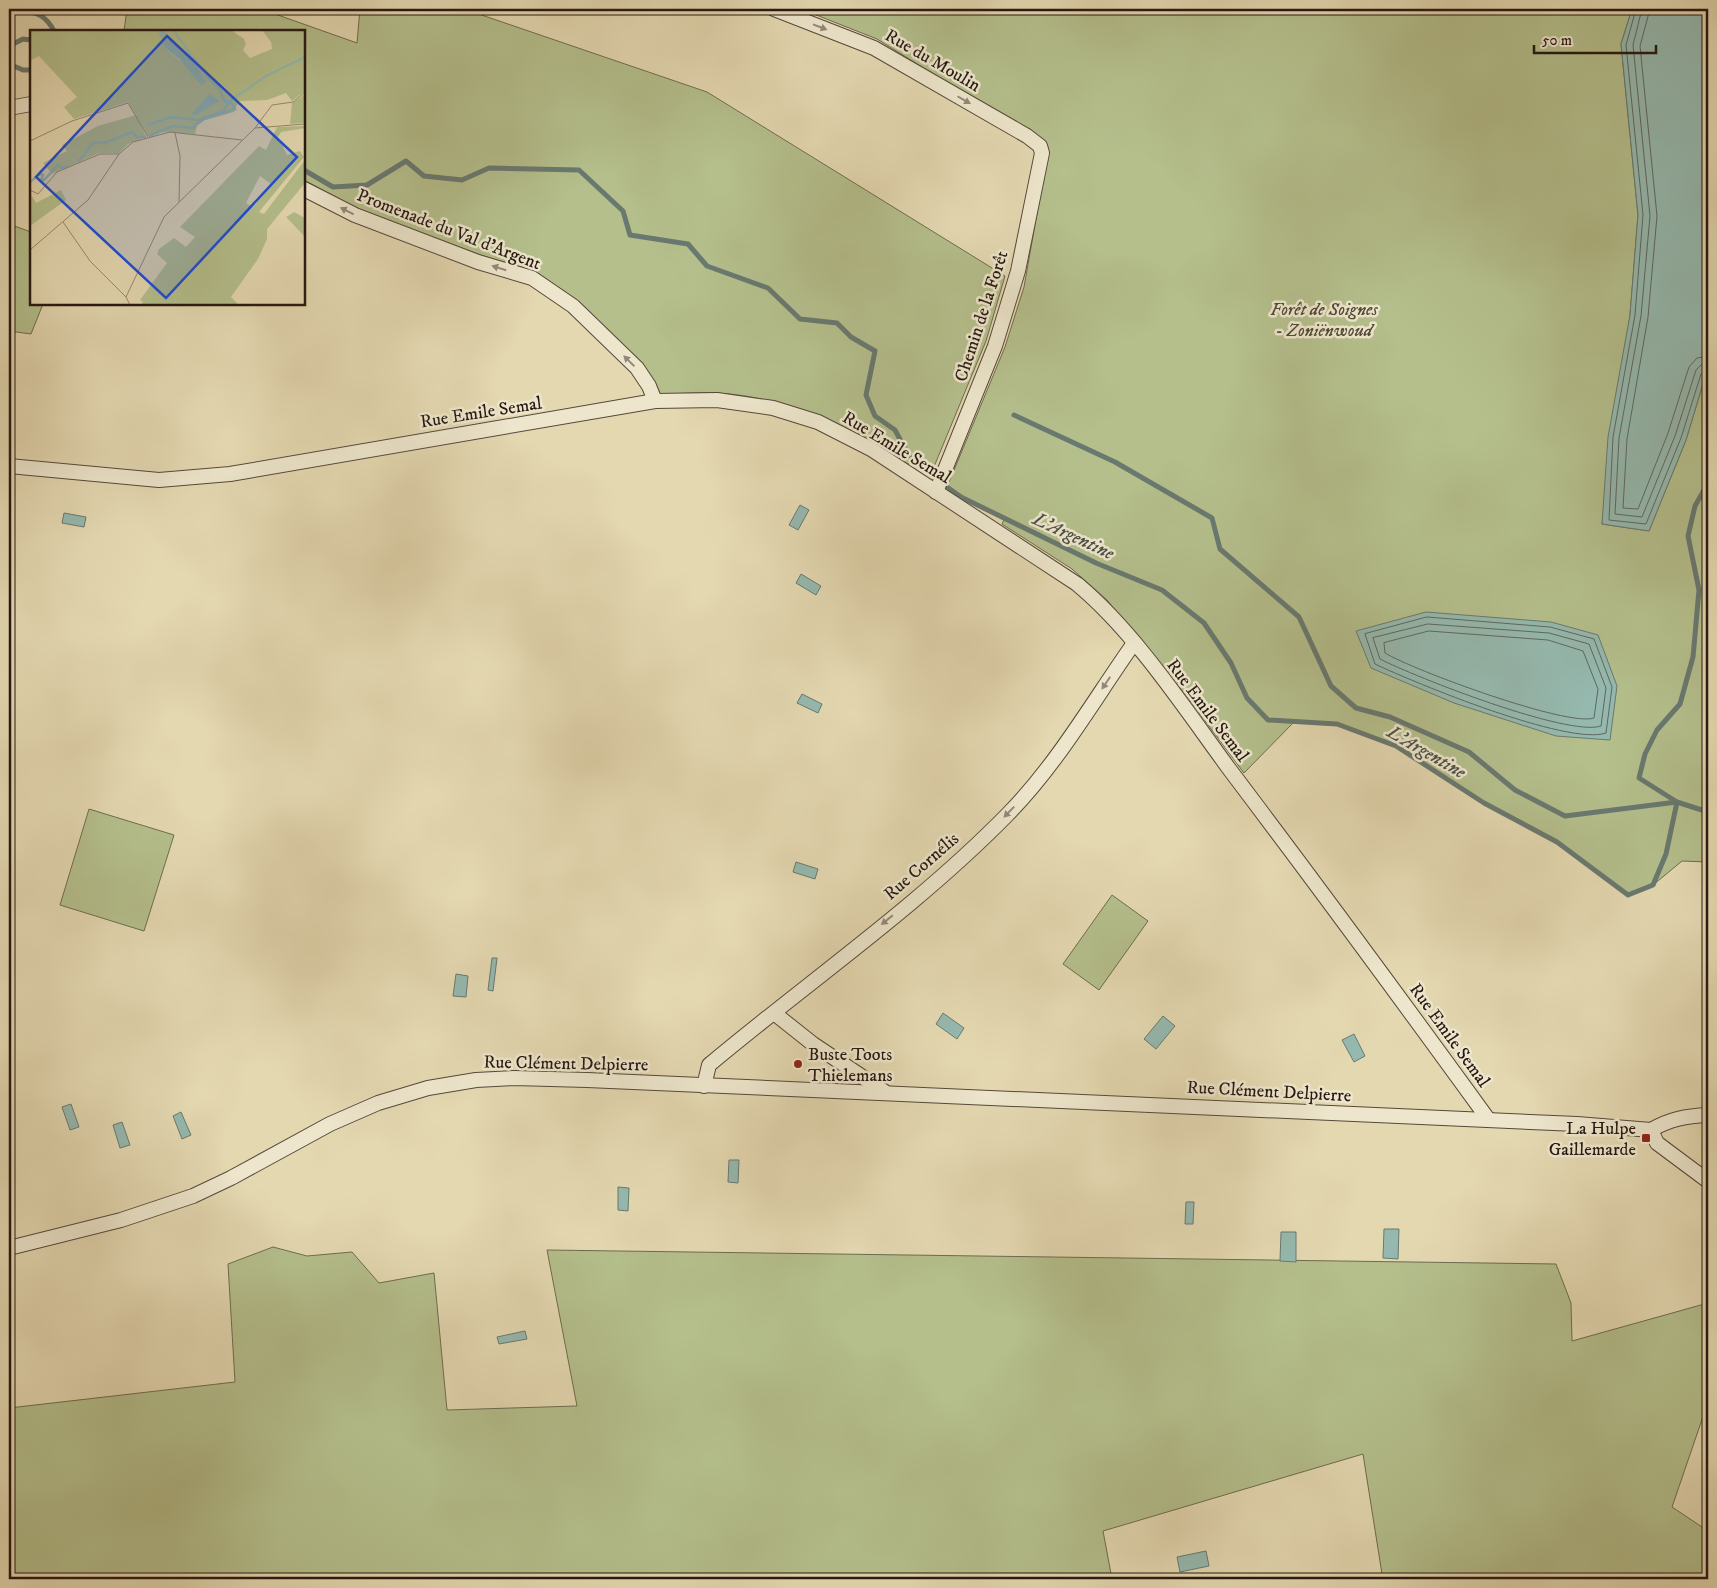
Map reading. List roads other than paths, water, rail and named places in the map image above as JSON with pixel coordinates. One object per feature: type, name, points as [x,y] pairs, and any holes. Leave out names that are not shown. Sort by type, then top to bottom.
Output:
[{"type":"street","name":"Rue du Moulin","points":[[774,9],[874,48],[1027,136],[1040,146]]},
{"type":"street","points":[[9,108],[30,104]]},
{"type":"street","name":"Chemin de la Forêt","points":[[936,492],[995,346],[1015,281],[1040,168],[1042,153],[1040,146]]},
{"type":"street","name":"Promenade du Val d'Argent","points":[[305,189],[355,216],[478,262],[532,278],[573,306],[637,368],[649,386],[655,402]]},
{"type":"street","name":"Rue Emile Semal","points":[[9,466],[159,480],[196,478],[230,474],[655,402],[717,400],[773,408],[818,422],[871,449],[1077,584],[1103,605],[1134,643],[1331,904],[1488,1120]]},
{"type":"street","name":"Rue Cornélis","points":[[704,1086],[709,1065],[949,868],[1008,814],[1049,768],[1134,643]]},
{"type":"street","points":[[774,1013],[813,1044],[885,1092]]},
{"type":"street","name":"Rue Clément Delpierre","points":[[9,1248],[121,1220],[193,1196],[213,1188],[330,1124],[378,1103],[428,1088],[476,1080],[514,1078],[885,1092],[1577,1124],[1651,1130]]},
{"type":"street","points":[[1708,1115],[1682,1116],[1666,1121],[1651,1130],[1657,1143],[1708,1181]]},
{"type":"water","points":[[1632,9],[1708,9],[1708,367],[1686,440],[1649,531],[1602,524],[1608,437],[1630,315],[1638,215],[1621,44]]},
{"type":"water","points":[[800,505],[809,510],[798,530],[789,525]]},
{"type":"water","points":[[64,513],[86,517],[84,527],[62,523]]},
{"type":"water","points":[[801,574],[821,586],[816,595],[796,583]]},
{"type":"water","points":[[1426,612],[1551,622],[1598,635],[1617,686],[1610,740],[1556,736],[1454,703],[1371,668],[1356,631]]},
{"type":"water","points":[[802,694],[822,704],[818,713],[797,703]]},
{"type":"water","points":[[796,862],[818,869],[815,879],[793,872]]},
{"type":"water","points":[[492,958],[497,958],[493,991],[488,990]]},
{"type":"water","points":[[456,974],[468,976],[466,997],[453,996]]},
{"type":"water","points":[[943,1013],[964,1028],[957,1039],[936,1024]]},
{"type":"water","points":[[1163,1016],[1175,1026],[1156,1049],[1144,1039]]},
{"type":"water","points":[[1354,1034],[1365,1056],[1354,1062],[1342,1040]]},
{"type":"water","points":[[71,1104],[79,1127],[70,1130],[62,1107]]},
{"type":"water","points":[[181,1112],[191,1135],[182,1139],[173,1116]]},
{"type":"water","points":[[122,1122],[130,1145],[120,1148],[113,1125]]},
{"type":"water","points":[[729,1160],[739,1160],[738,1183],[728,1182]]},
{"type":"water","points":[[618,1187],[629,1188],[628,1211],[618,1210]]},
{"type":"water","points":[[1186,1202],[1194,1202],[1193,1224],[1185,1224]]},
{"type":"water","points":[[1384,1229],[1399,1229],[1398,1259],[1383,1258]]},
{"type":"water","points":[[1281,1232],[1296,1232],[1296,1262],[1280,1261]]},
{"type":"water","points":[[525,1331],[527,1339],[499,1344],[497,1337]]},
{"type":"water","points":[[1206,1551],[1209,1566],[1180,1572],[1177,1557]]},
{"type":"waterway","name":"L'Argentine","points":[[20,9],[44,18],[53,30]]},
{"type":"waterway","name":"L'Argentine","points":[[9,46],[23,39],[30,40]]},
{"type":"waterway","name":"L'Argentine","points":[[9,64],[23,70],[30,70]]},
{"type":"waterway","name":"L'Argentine","points":[[305,171],[333,187],[367,185],[406,161],[424,176],[462,180],[489,168],[579,170],[623,211],[630,235],[688,244],[707,266],[768,288],[800,319],[837,323],[851,337],[875,351],[866,395],[875,416],[895,430],[911,460],[931,474]]},
{"type":"waterway","name":"L'Argentine","points":[[1014,415],[1115,462],[1212,518],[1220,549],[1299,617],[1331,686],[1356,708],[1390,717],[1469,752],[1515,790],[1565,816],[1677,802],[1708,812]]},
{"type":"waterway","name":"L'Argentine","points":[[947,487],[961,497],[1096,563],[1162,590],[1204,623],[1231,663],[1247,698],[1268,720],[1337,724],[1396,746],[1484,803],[1557,842],[1628,895],[1653,885],[1666,854],[1677,802],[1639,778],[1645,754],[1657,730],[1680,704],[1693,657],[1699,590],[1688,536],[1695,506],[1708,483]]},
{"type":"place","name":"Buste Toots Thielemans","points":[[798,1064]]},
{"type":"place","name":"La Hulpe Gaillemarde","points":[[1646,1138]]},
{"type":"park label","name":"Forêt de Soignes - Zoniënwoud","points":[[1324,319]]}]
